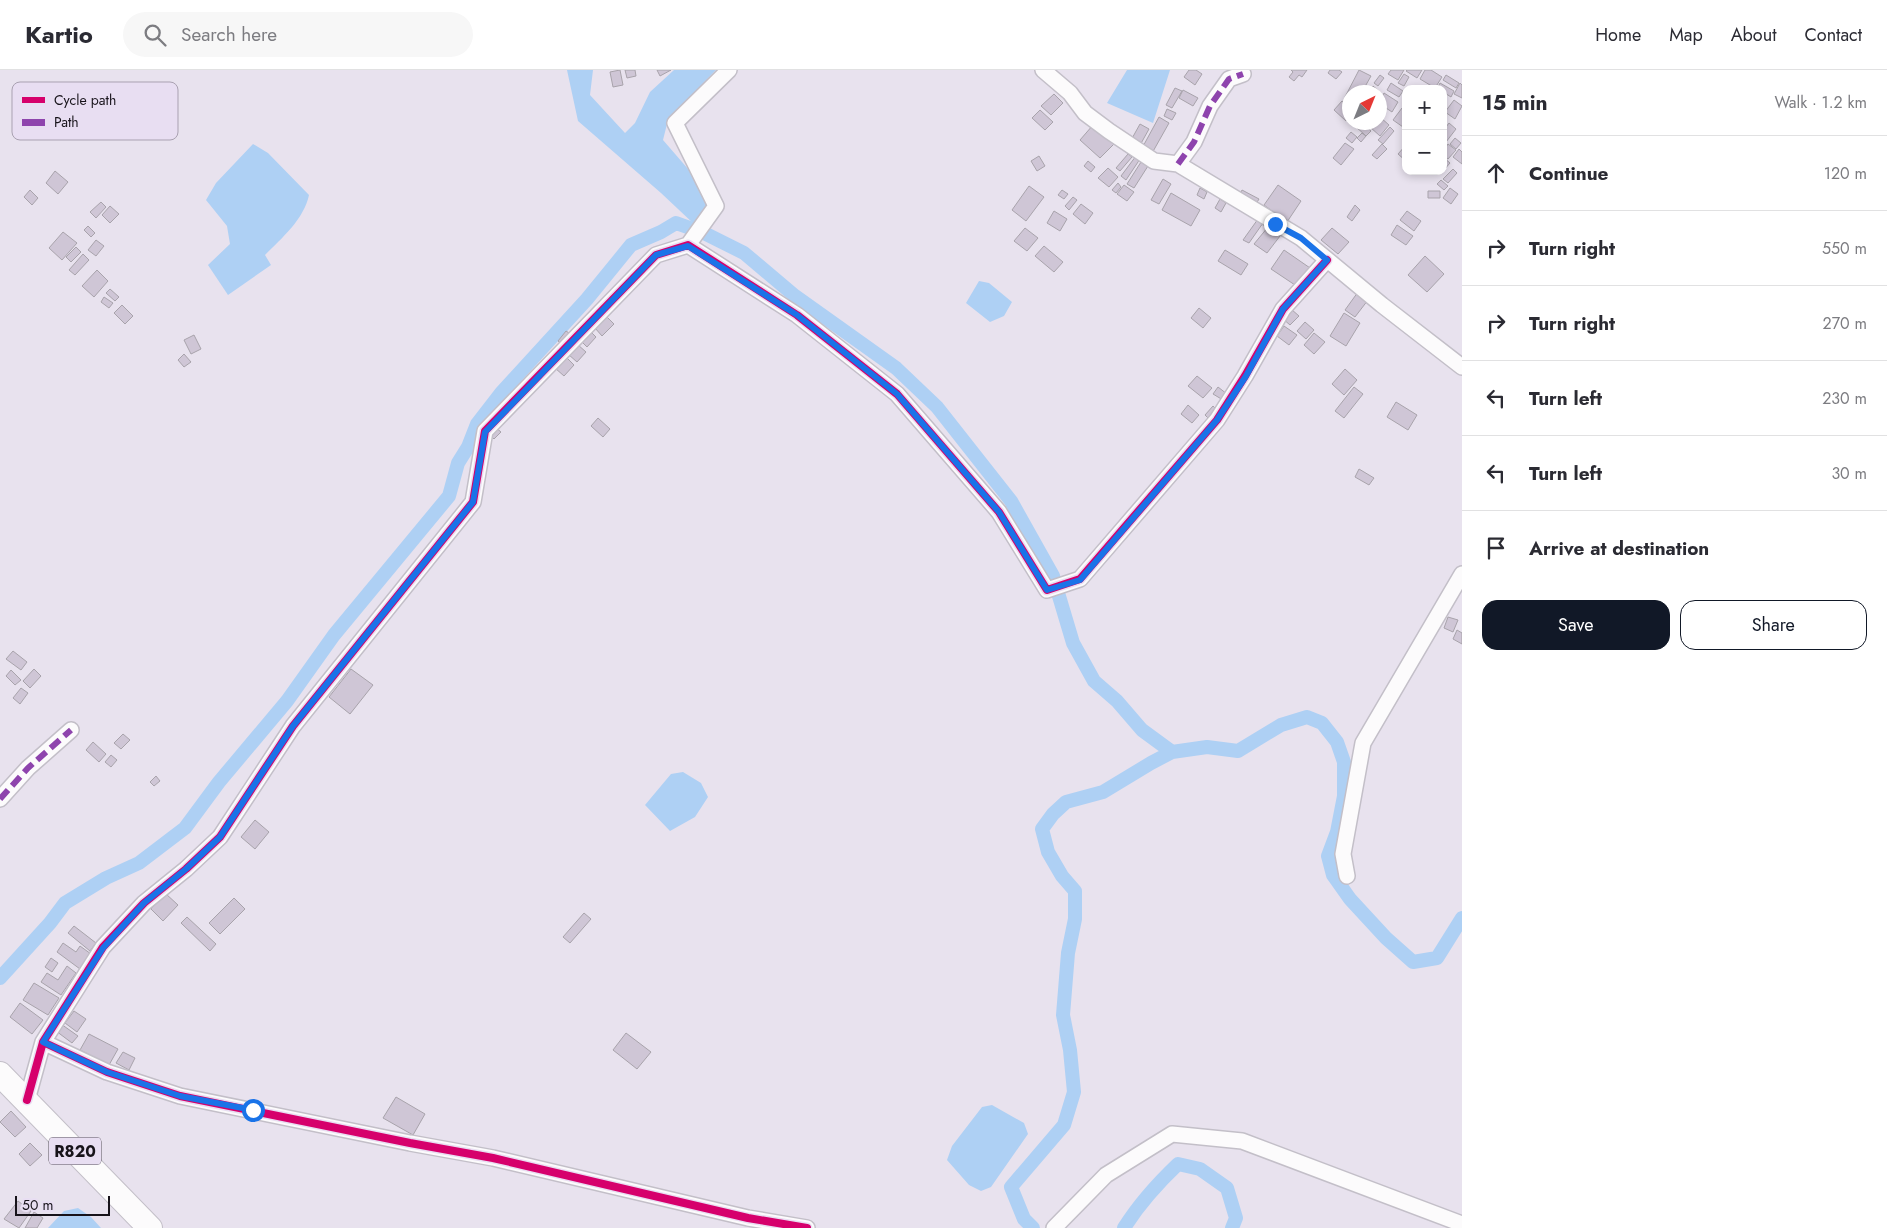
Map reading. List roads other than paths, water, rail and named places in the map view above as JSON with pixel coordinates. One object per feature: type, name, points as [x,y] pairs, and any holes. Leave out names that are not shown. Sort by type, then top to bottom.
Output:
[{"type":"main road","name":"R820","points":[[0,1074],[150,1228]]},
{"type":"street","points":[[27,1100],[43,1042],[103,948],[144,903],[186,869],[220,837],[293,726],[473,502],[485,432],[656,255],[688,246],[716,206],[675,123],[729,70]]},
{"type":"street","points":[[1043,70],[1070,94],[1085,113],[1109,132],[1154,161],[1178,164],[1301,238],[1382,305],[1462,367]]},
{"type":"street","points":[[1178,164],[1194,142],[1210,106],[1229,79],[1243,74]]},
{"type":"street","points":[[688,246],[797,315],[897,394],[999,512],[1047,590],[1080,580],[1217,420],[1246,376],[1283,309],[1327,260]]},
{"type":"street","points":[[1346,876],[1343,854],[1363,743],[1462,574]]},
{"type":"street","points":[[0,799],[28,768],[71,730]]},
{"type":"street","points":[[43,1042],[107,1072],[180,1096],[493,1158],[748,1218],[808,1228]]},
{"type":"street","points":[[1056,1227],[1106,1175],[1172,1134],[1242,1141],[1462,1224]]},
{"type":"water","points":[[567,70],[593,70],[590,95],[625,133],[635,123],[650,92],[674,70],[716,70],[668,120],[663,140],[695,177],[708,204],[695,225],[578,121]]},
{"type":"water","points":[[1127,70],[1170,70],[1153,123],[1107,103]]},
{"type":"water","points":[[253,144],[268,153],[309,195],[297,220],[265,255],[271,265],[228,295],[208,265],[230,244],[227,226],[206,200],[216,183]]},
{"type":"water","points":[[979,281],[989,283],[1012,302],[1004,316],[990,322],[966,303]]},
{"type":"water","points":[[683,772],[701,783],[708,797],[695,817],[670,831],[645,805],[671,774]]},
{"type":"water","points":[[992,1105],[1024,1123],[1028,1134],[991,1187],[981,1191],[969,1185],[947,1160],[952,1146],[982,1107]]},
{"type":"water","points":[[78,1208],[91,1217],[101,1228],[48,1228],[64,1211]]},
{"type":"waterway","points":[[0,978],[50,923],[65,903],[106,878],[139,863],[185,828],[219,782],[287,701],[334,635],[449,496],[458,463],[468,447],[477,424],[501,393],[587,299],[631,245],[676,223],[704,233],[744,253],[795,296],[896,368],[937,407],[1011,501],[1053,576],[1073,643],[1094,681],[1117,701],[1142,730],[1172,752]]},
{"type":"waterway","points":[[1033,1228],[1024,1219],[1011,1187],[1064,1125],[1074,1092],[1070,1050],[1063,1015],[1068,953],[1075,919],[1075,891],[1062,876],[1048,852],[1042,829],[1053,814],[1066,802],[1103,792],[1172,752],[1207,747],[1238,751],[1281,725],[1307,717],[1322,723],[1337,742],[1344,762],[1344,796],[1337,832],[1328,856],[1333,875],[1350,899],[1386,938],[1413,962],[1437,958],[1462,918]]},
{"type":"waterway","points":[[1124,1228],[1149,1194],[1178,1164],[1200,1169],[1227,1188],[1236,1218],[1232,1228]]}]
